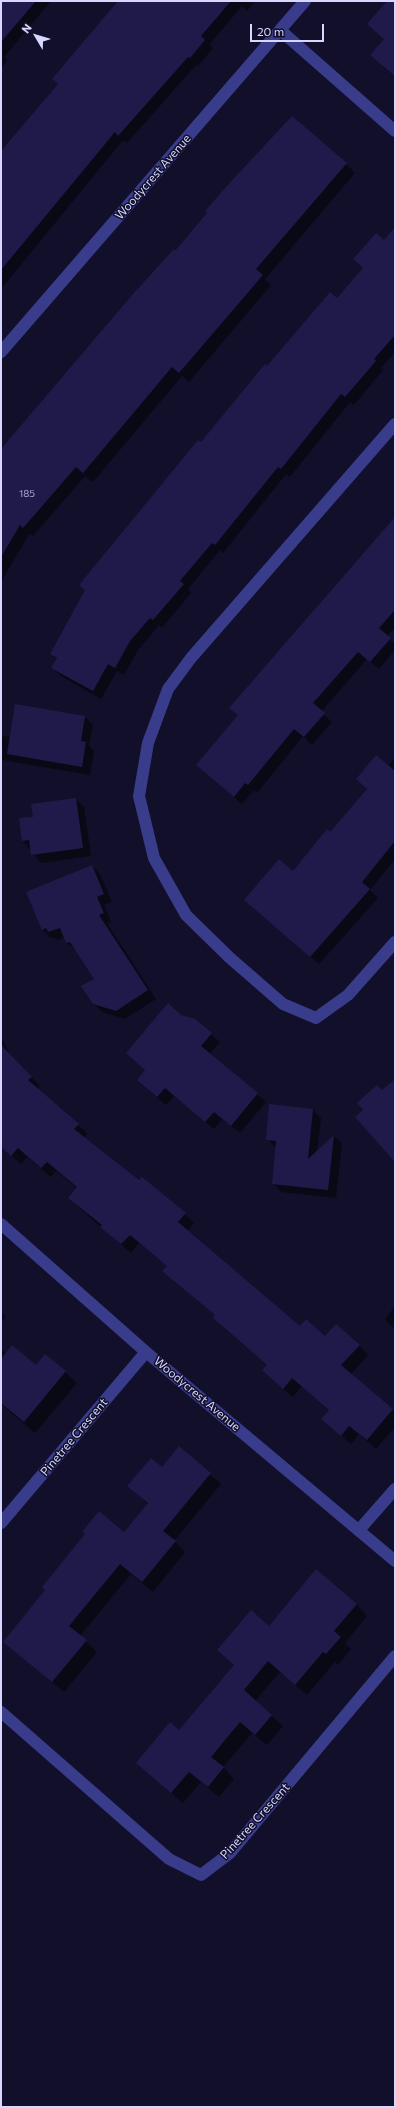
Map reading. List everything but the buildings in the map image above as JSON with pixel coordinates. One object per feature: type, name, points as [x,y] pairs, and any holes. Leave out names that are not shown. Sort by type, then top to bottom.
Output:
[{"type":"street","name":"Woodycrest Avenue","points":[[1,352],[305,1]]},
{"type":"street","points":[[280,30],[395,131]]},
{"type":"street","points":[[395,424],[191,658],[168,689],[148,743],[139,796],[154,858],[186,915],[230,958],[283,1004],[316,1018],[348,995],[395,942]]},
{"type":"street","name":"Woodycrest Avenue","points":[[1,1224],[146,1352],[395,1561]]},
{"type":"street","name":"Pinetree Crescent","points":[[1,1524],[146,1352]]},
{"type":"street","points":[[359,1530],[395,1489]]},
{"type":"street","name":"Pinetree Crescent","points":[[1,1712],[169,1859],[201,1875],[230,1853],[395,1656]]}]
